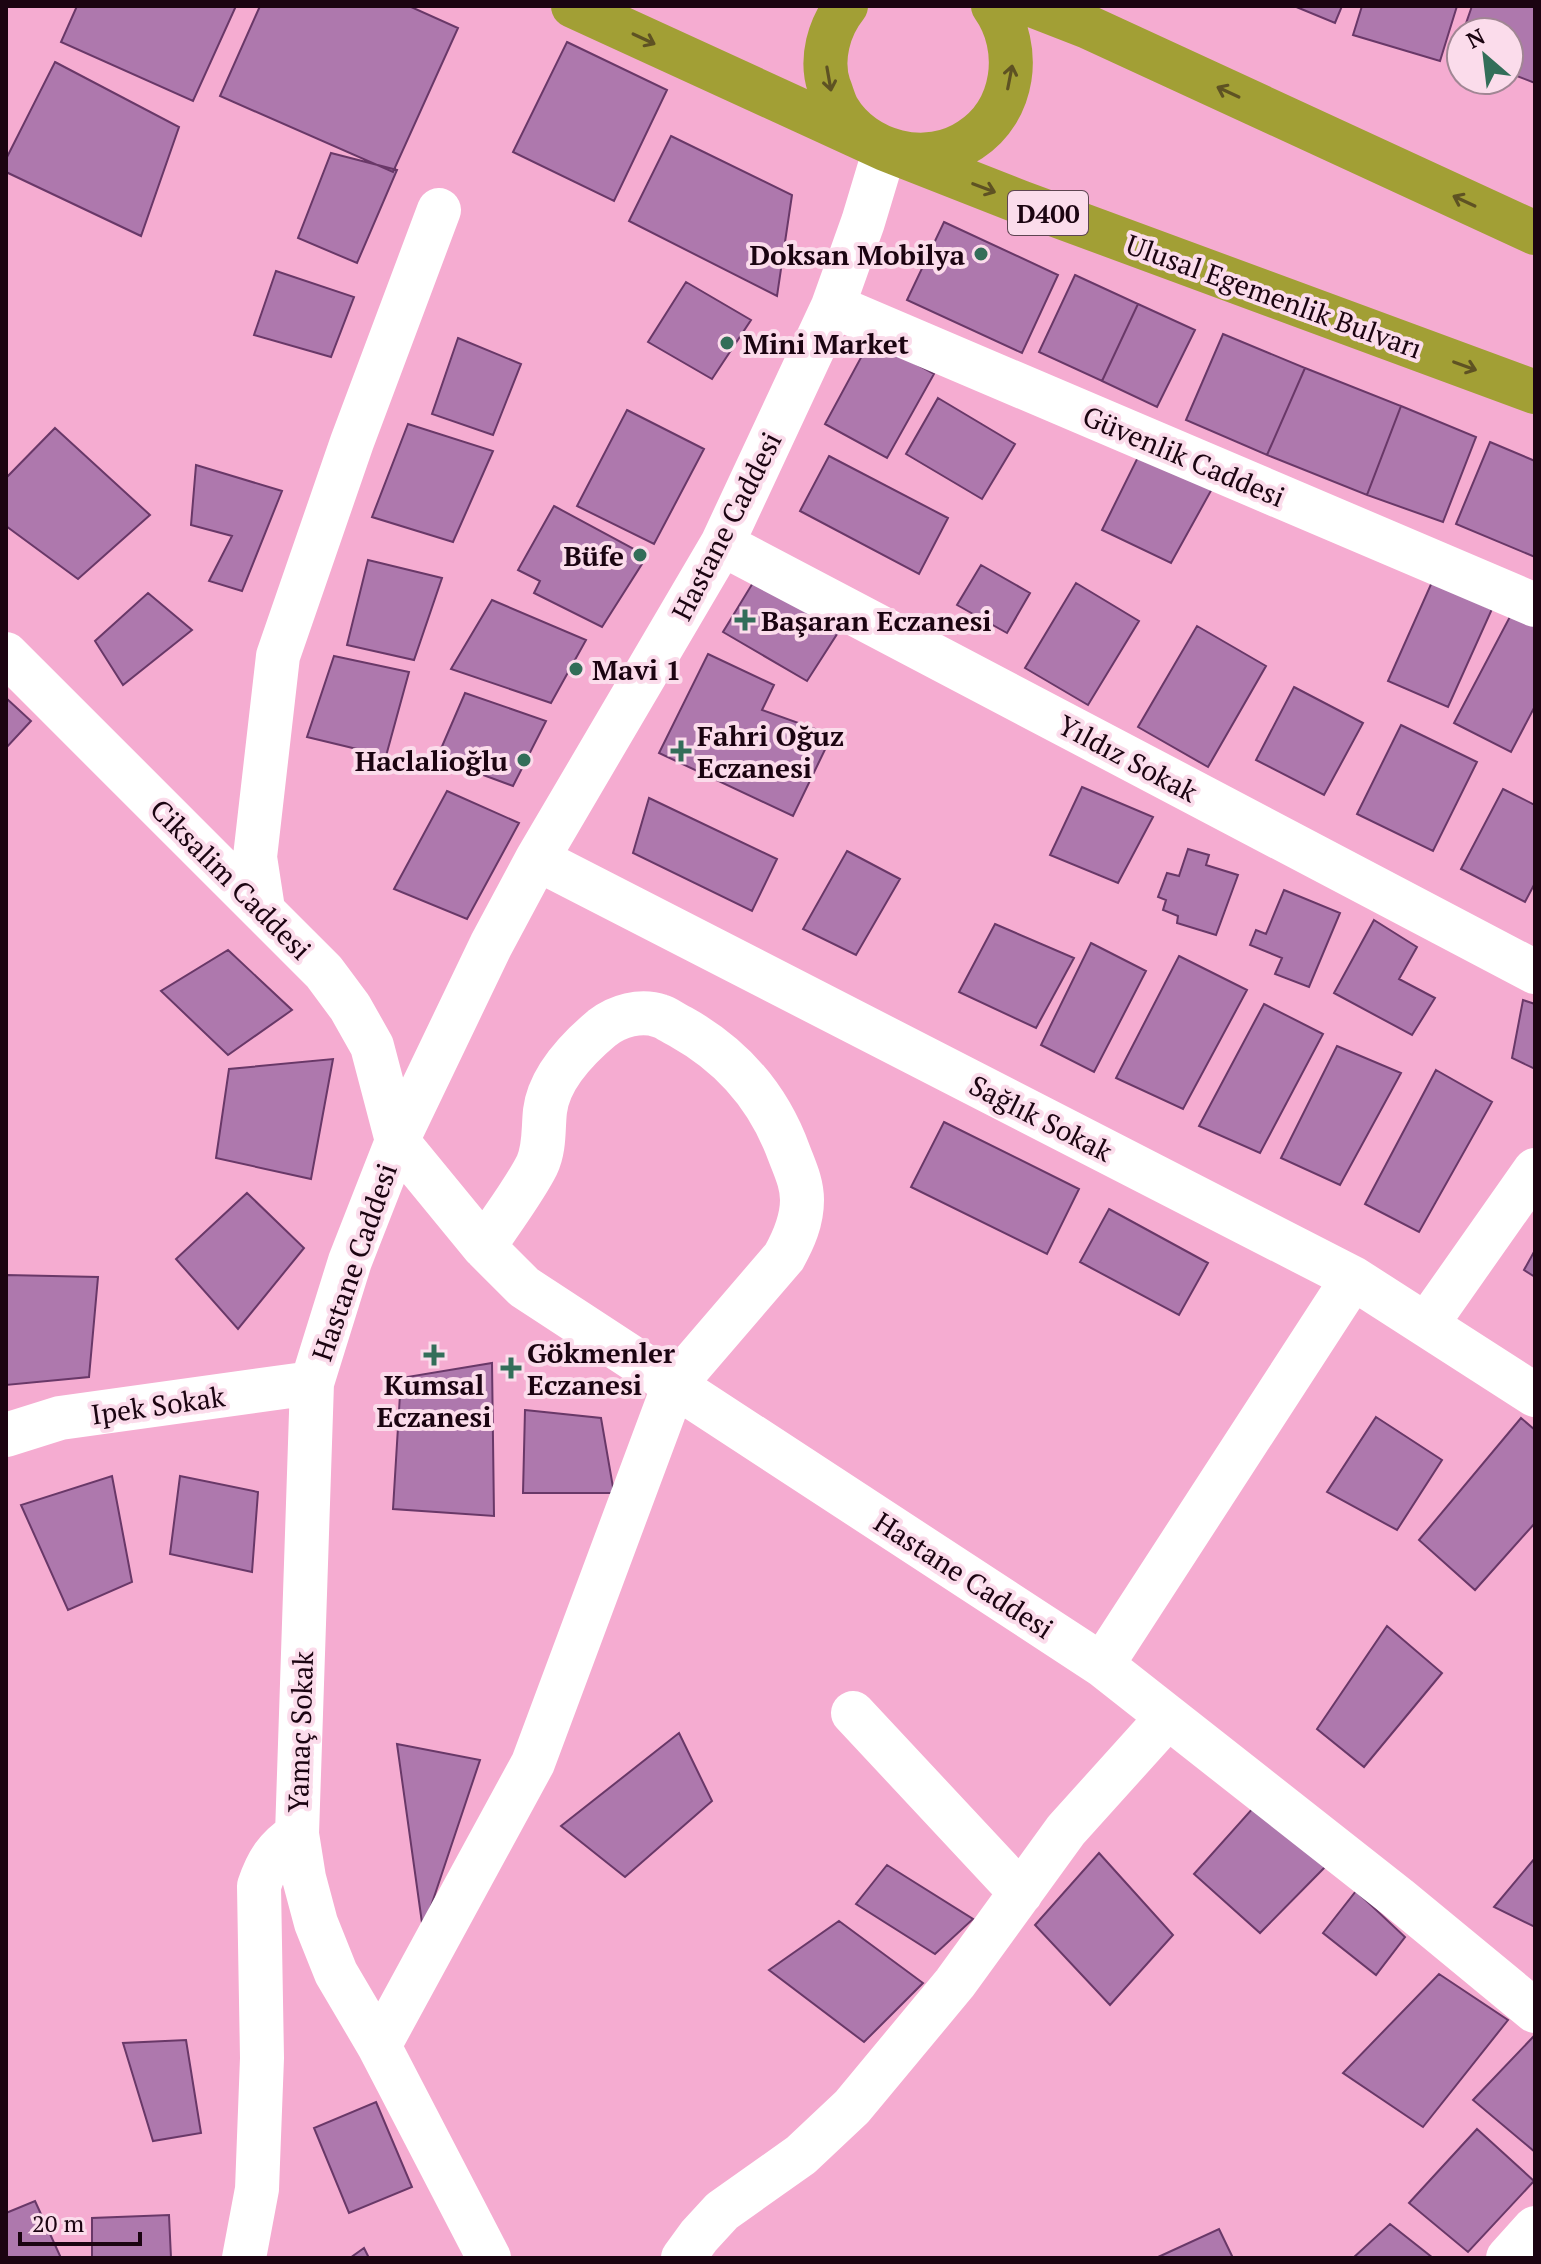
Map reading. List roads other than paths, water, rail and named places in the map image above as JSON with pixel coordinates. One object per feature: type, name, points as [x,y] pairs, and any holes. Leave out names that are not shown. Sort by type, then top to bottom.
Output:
[{"type":"highway","name":"Ulusal Egemenlik Bulvarı","points":[[573,6],[885,149],[1535,392]]},
{"type":"highway","points":[[846,6],[837,16],[826,46],[827,78],[837,108],[858,133],[885,149],[914,155],[943,152],[971,140],[992,120],[1007,94],[1012,64],[1008,35],[993,6]]},
{"type":"highway","points":[[1034,6],[1088,27],[1535,233]]},
{"type":"street","name":"Hastane Caddesi","points":[[312,1383],[350,1261],[397,1141],[491,945],[537,859],[722,544],[833,306],[885,149]]},
{"type":"street","points":[[263,909],[255,857],[278,656],[352,442],[439,210]]},
{"type":"street","name":"Güvenlik Caddesi","points":[[833,306],[1535,605]]},
{"type":"street","name":"Yıldız Sokak","points":[[722,544],[1535,972]]},
{"type":"street","name":"Ciksalim Caddesi","points":[[6,654],[324,972],[350,1007],[372,1046],[397,1141]]},
{"type":"street","name":"Sağlık Sokak","points":[[537,859],[1353,1278],[1535,1395]]},
{"type":"street","points":[[379,2046],[533,1763],[674,1385],[784,1257],[795,1237],[801,1216],[799,1178],[769,1109],[729,1060],[703,1039],[659,1015],[640,1013],[604,1026],[563,1067],[546,1107],[537,1165],[484,1247]]},
{"type":"street","name":"Hastane Caddesi","points":[[397,1141],[484,1247],[524,1287],[1102,1665],[1398,1898],[1535,2011]]},
{"type":"street","points":[[1426,1325],[1535,1170]]},
{"type":"street","points":[[1102,1665],[1353,1278]]},
{"type":"street","name":"Ipek Sokak","points":[[6,1435],[60,1418],[312,1383]]},
{"type":"street","name":"Yamaç Sokak","points":[[244,2258],[257,2189],[262,2058],[259,1886],[265,1866],[276,1850],[297,1834],[312,1383]]},
{"type":"street","points":[[853,1713],[1021,1893]]},
{"type":"street","points":[[683,2258],[722,2211],[801,2155],[852,2107],[955,1983],[1066,1830],[1167,1718]]},
{"type":"street","points":[[297,1834],[316,1923],[336,1973],[379,2046],[489,2258]]},
{"type":"street","points":[[1508,2258],[1535,2228]]},
{"type":"place","name":"Doksan Mobilya","points":[[981,254]]},
{"type":"place","name":"Mini Market","points":[[727,343]]},
{"type":"place","name":"Büfe","points":[[640,555]]},
{"type":"place","name":"Başaran Eczanesi","points":[[745,620]]},
{"type":"place","name":"Mavi 1","points":[[576,669]]},
{"type":"place","name":"Fahri Oğuz Eczanesi","points":[[681,751]]},
{"type":"place","name":"Haclalioğlu","points":[[524,760]]},
{"type":"place","name":"Kumsal Eczanesi","points":[[434,1355]]},
{"type":"place","name":"Gökmenler Eczanesi","points":[[511,1368]]}]
